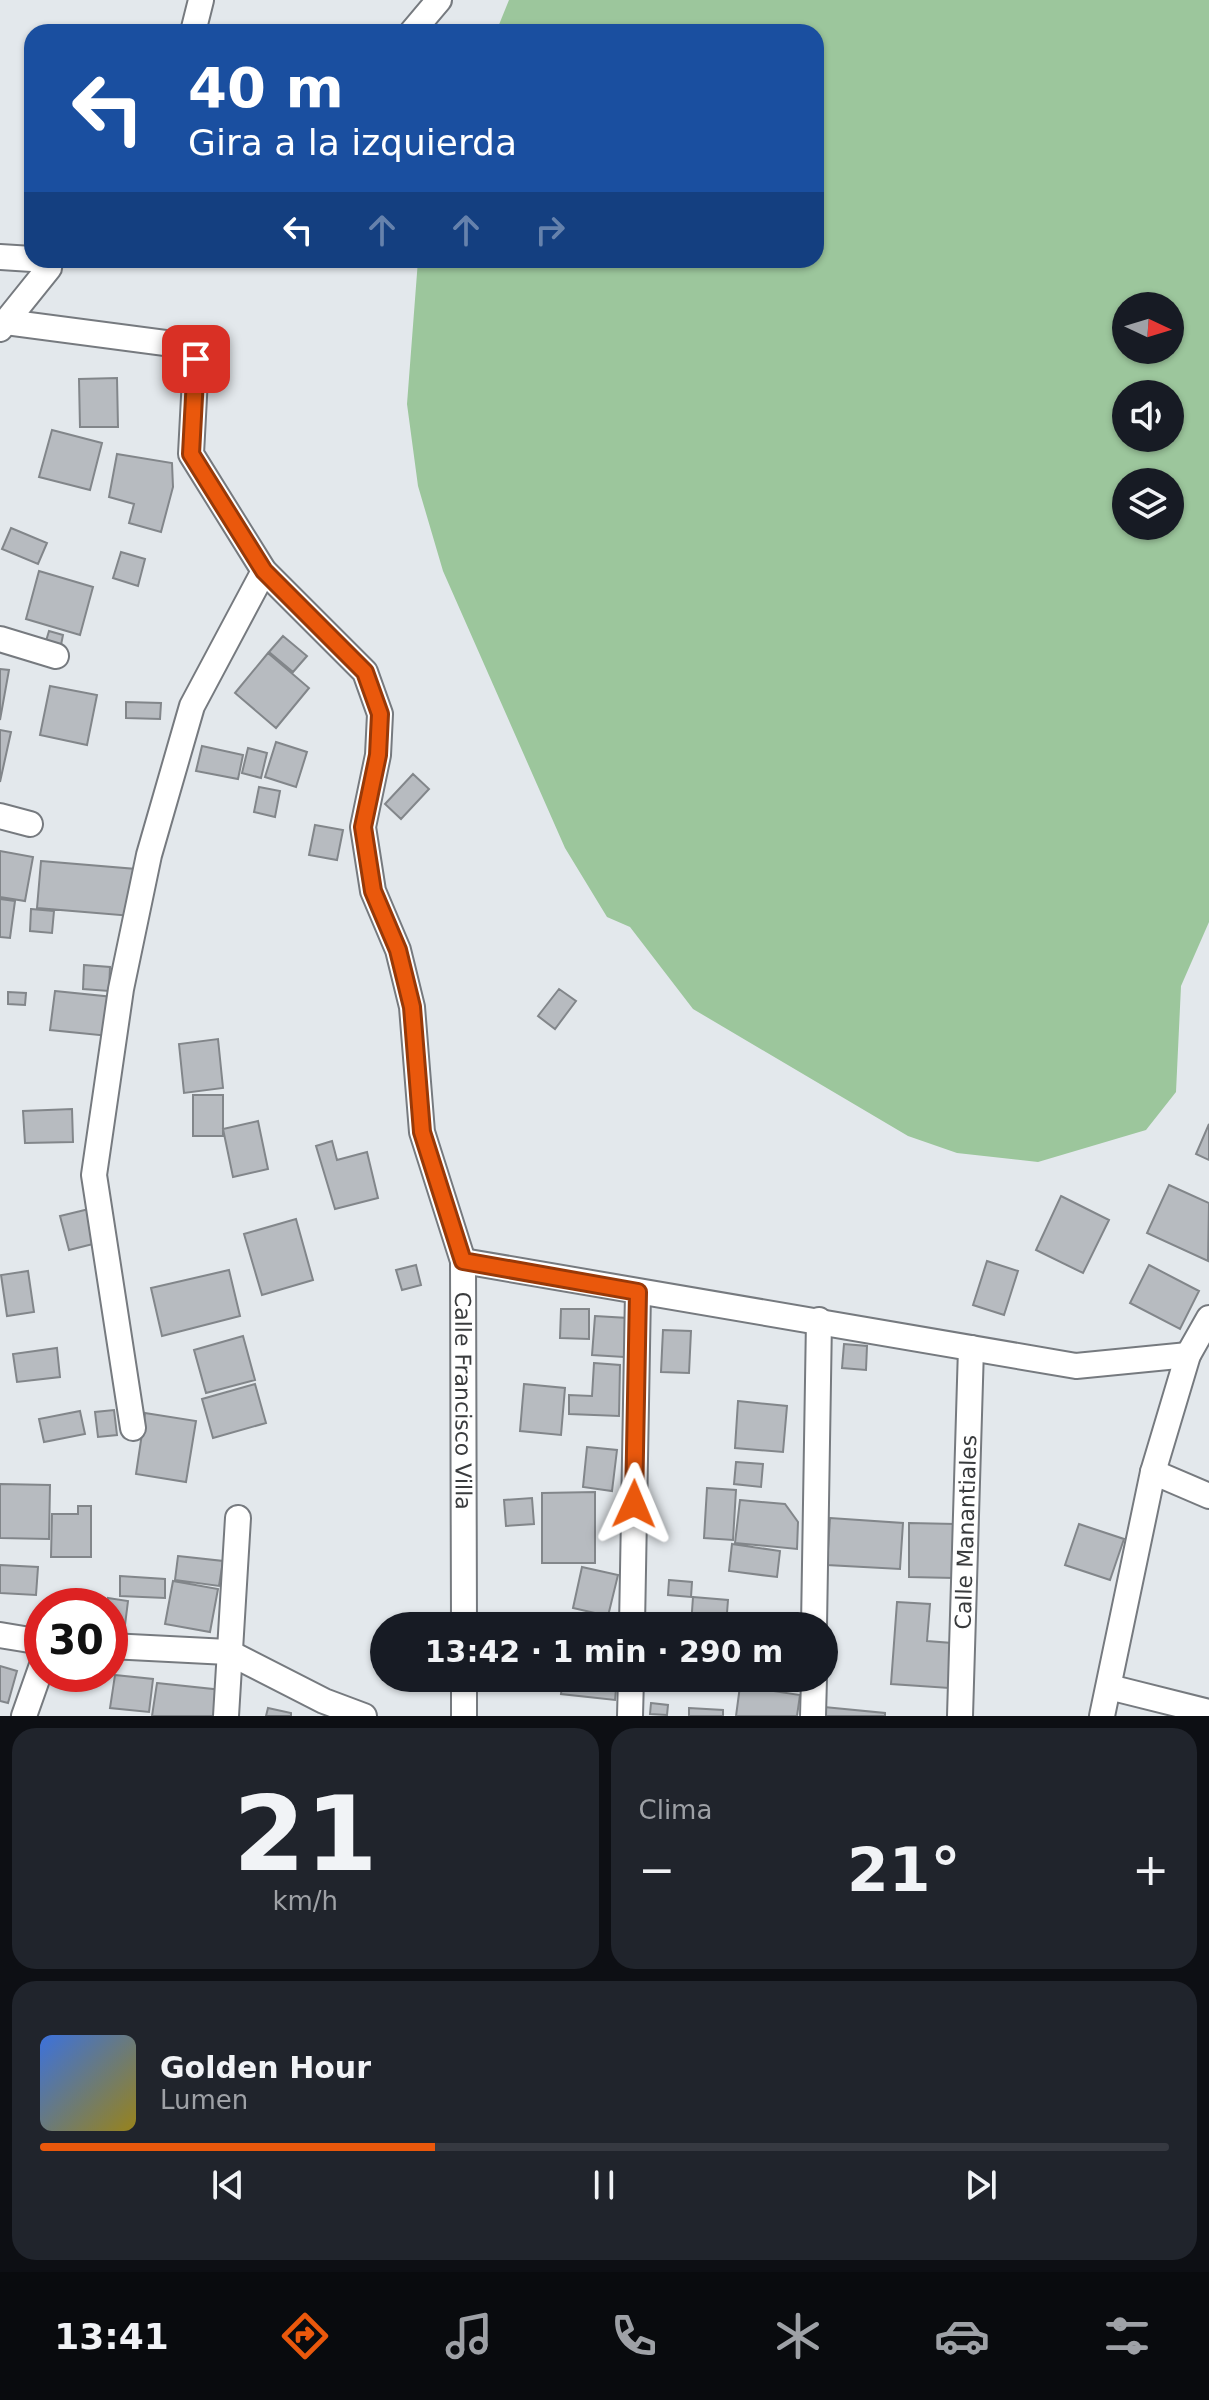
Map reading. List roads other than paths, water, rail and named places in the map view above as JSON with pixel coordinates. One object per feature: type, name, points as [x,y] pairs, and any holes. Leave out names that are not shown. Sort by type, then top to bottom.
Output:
[{"type":"street","points":[[195,24],[201,0]]},
{"type":"street","points":[[419,24],[439,0]]},
{"type":"street","points":[[0,257],[24,258]]},
{"type":"street","points":[[3,326],[49,268]]},
{"type":"street","name":"Calle Francisco Villa","points":[[3,326],[188,346],[196,359],[191,454],[264,571],[365,672],[380,714],[378,755],[363,827],[373,891],[398,950],[412,1007],[422,1132],[463,1261],[464,1612]]},
{"type":"street","points":[[133,1428],[94,1175],[121,989],[149,855],[192,706],[264,571]]},
{"type":"street","points":[[0,639],[56,656]]},
{"type":"street","points":[[0,816],[30,824]]},
{"type":"street","points":[[463,1261],[1076,1366],[1188,1355]]},
{"type":"street","points":[[632,1612],[638,1292]]},
{"type":"street","points":[[1102,1716],[1153,1472],[1188,1355],[1209,1318]]},
{"type":"street","points":[[814,1612],[819,1320]]},
{"type":"street","name":"Calle Manantiales","points":[[960,1716],[971,1348]]},
{"type":"street","points":[[1153,1472],[1209,1496]]},
{"type":"street","points":[[226,1716],[238,1518]]},
{"type":"street","points":[[0,1635],[24,1639]]},
{"type":"street","points":[[128,1647],[228,1652],[324,1701],[364,1716]]},
{"type":"street","points":[[1109,1687],[1209,1712]]},
{"type":"street","points":[[24,1716],[32,1692]]},
{"type":"street","points":[[464,1692],[464,1716]]},
{"type":"street","points":[[630,1716],[631,1692]]},
{"type":"street","points":[[813,1716],[814,1692]]}]
